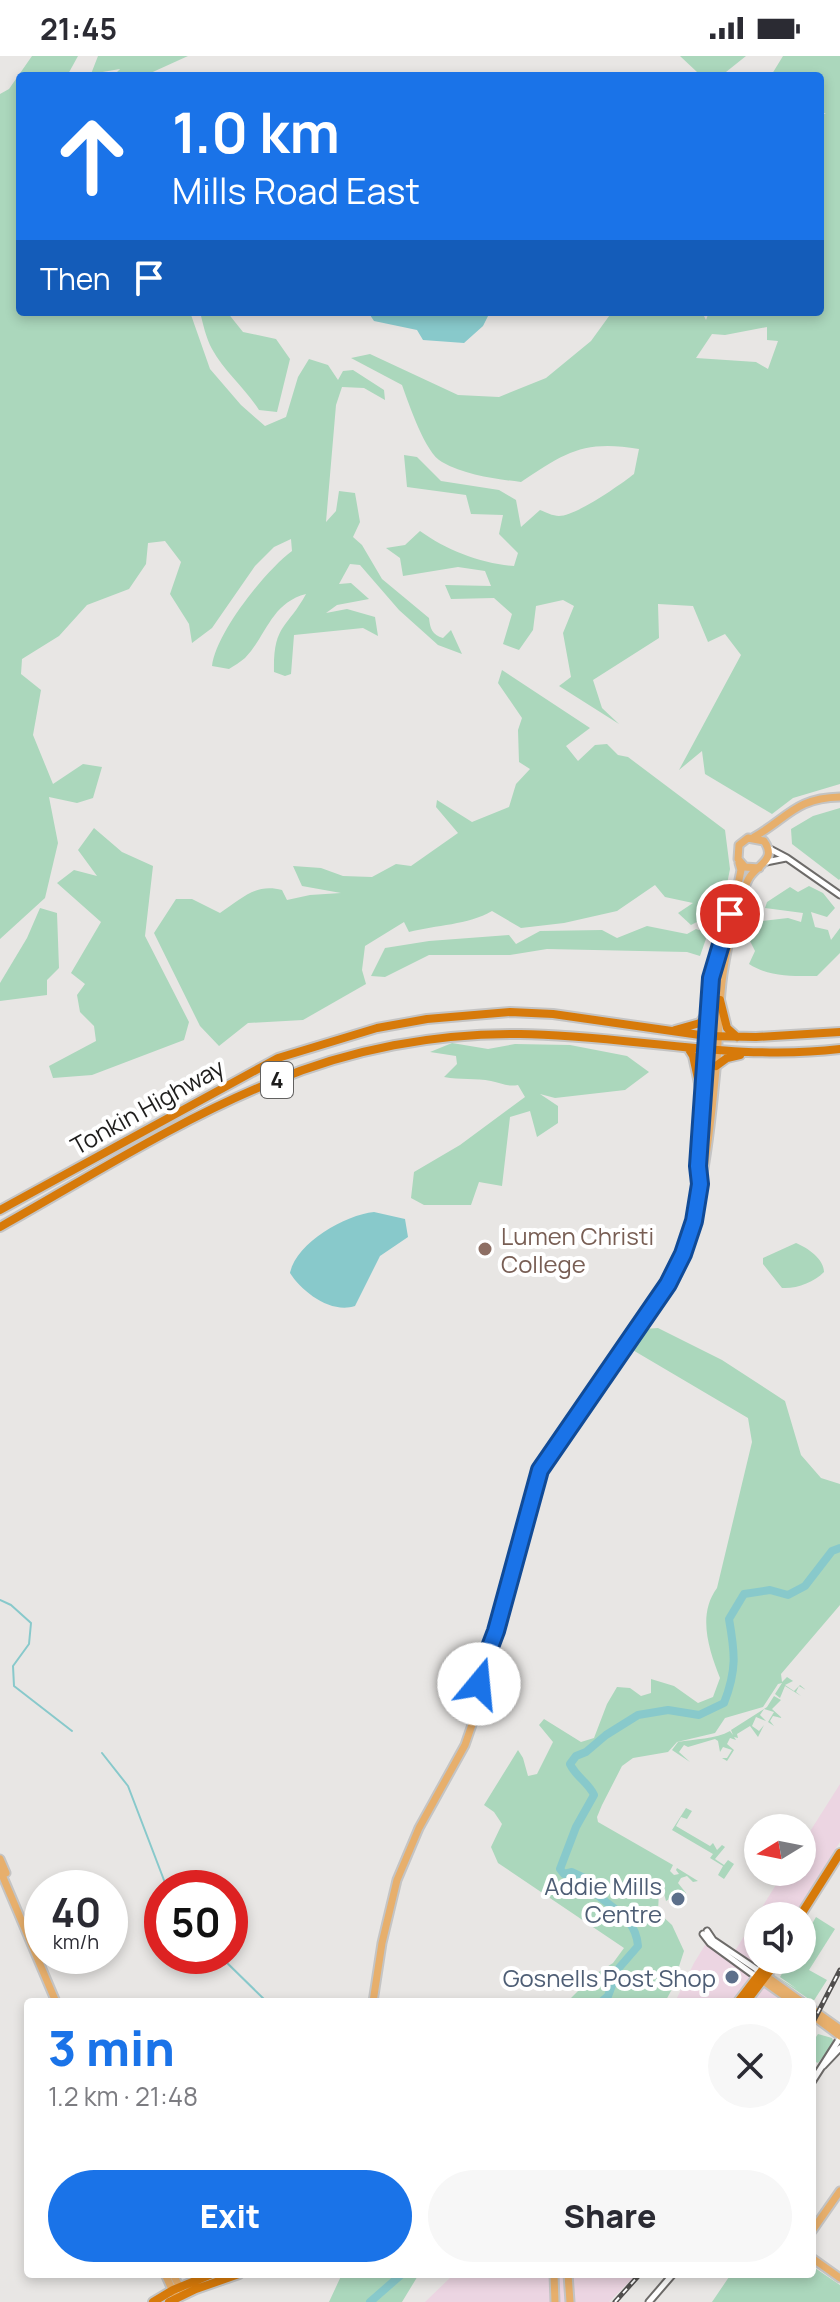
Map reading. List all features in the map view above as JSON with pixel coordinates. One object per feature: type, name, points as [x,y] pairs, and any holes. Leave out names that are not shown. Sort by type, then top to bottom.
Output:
[{"type":"highway","points":[[720,1000],[727,1028],[738,1037]]},
{"type":"highway","points":[[670,1032],[700,1023],[708,1011]]},
{"type":"highway","name":"Tonkin Highway","points":[[0,1210],[278,1058],[348,1035],[427,1019],[510,1012],[553,1014],[707,1036],[840,1032]]},
{"type":"highway","name":"Tonkin Highway","points":[[0,1227],[244,1094],[306,1069],[378,1049],[451,1036],[523,1034],[756,1053],[840,1049]]},
{"type":"highway","points":[[688,1048],[693,1056],[702,1097]]},
{"type":"highway","points":[[716,1066],[727,1058],[756,1053]]},
{"type":"highway","points":[[809,1902],[840,1853]]},
{"type":"highway","points":[[815,1902],[840,1862]]},
{"type":"highway","points":[[742,1998],[761,1976]]},
{"type":"highway","points":[[748,1998],[761,1976]]},
{"type":"highway","points":[[176,2294],[205,2278]]},
{"type":"highway","points":[[153,2302],[226,2278]]},
{"type":"main road","points":[[700,1184],[698,1166],[708,1011],[714,965],[741,870],[739,845],[767,830],[796,807],[840,797]]},
{"type":"main road","points":[[374,1998],[397,1880],[419,1828],[465,1745],[472,1725],[540,1470],[668,1284],[690,1232],[708,1157],[720,1000],[729,939],[749,877],[766,862],[767,830]]},
{"type":"main road","points":[[754,837],[768,847]]},
{"type":"main road","points":[[738,859],[745,867],[759,868]]},
{"type":"main road","points":[[0,1859],[12,1895]]},
{"type":"main road","points":[[0,1870],[54,1998]]},
{"type":"main road","points":[[761,1976],[788,1998]]},
{"type":"main road","points":[[761,1976],[796,1998]]},
{"type":"main road","points":[[816,2012],[840,2029]]},
{"type":"main road","points":[[816,2018],[840,2037]]},
{"type":"main road","points":[[816,2225],[840,2191]]},
{"type":"main road","points":[[816,2261],[840,2278]]},
{"type":"main road","points":[[554,2278],[555,2302]]},
{"type":"main road","points":[[568,2278],[570,2302]]},
{"type":"street","points":[[768,847],[840,895]]},
{"type":"street","points":[[766,862],[787,858]]},
{"type":"street","points":[[705,1932],[710,1943],[761,1976]]},
{"type":"street","points":[[816,2076],[840,2037]]},
{"type":"street","points":[[822,2067],[840,2048]]},
{"type":"street","points":[[649,2302],[670,2278]]},
{"type":"shaded area","points":[[840,1784],[840,1842],[816,1881],[816,1822]]},
{"type":"shaded area","points":[[775,1886],[813,1886],[803,1902],[765,1902]]},
{"type":"shaded area","points":[[744,1936],[744,1974],[763,1974],[762,1980],[784,1998],[677,1998],[710,1937],[733,1954]]},
{"type":"shaded area","points":[[450,2278],[633,2278],[609,2302],[425,2302]]},
{"type":"green space","points":[[32,56],[78,56],[69,72],[21,72]]},
{"type":"green space","points":[[98,56],[188,56],[153,72],[117,72],[120,69],[92,72]]},
{"type":"green space","points":[[680,56],[746,56],[726,72],[697,72]]},
{"type":"green space","points":[[783,56],[840,56],[840,784],[793,798],[772,814],[705,774],[702,751],[679,770],[741,655],[725,634],[708,642],[693,606],[658,604],[659,638],[593,680],[602,708],[619,724],[559,686],[571,677],[563,633],[574,606],[563,600],[536,606],[533,630],[519,650],[503,644],[512,614],[494,598],[451,599],[445,585],[491,586],[485,571],[458,567],[403,576],[400,558],[386,548],[405,545],[420,531],[453,550],[489,562],[514,566],[518,553],[499,534],[503,515],[471,514],[466,495],[407,487],[404,455],[417,457],[441,481],[499,490],[516,500],[521,527],[540,510],[557,516],[567,515],[609,492],[634,474],[639,449],[604,446],[576,451],[521,482],[461,470],[442,462],[430,449],[402,385],[351,358],[370,354],[458,395],[499,397],[546,378],[591,341],[609,316],[704,316],[706,320],[708,316],[824,316],[824,72],[773,72]],"holes":[[[767,327],[767,340],[778,341],[768,369],[756,362],[696,358],[712,334],[725,335]]]},
{"type":"green space","points":[[16,79],[16,316],[191,316],[210,369],[241,405],[265,426],[286,417],[298,377],[309,359],[328,365],[338,380],[343,371],[353,370],[384,390],[385,400],[364,388],[342,387],[336,405],[326,522],[336,511],[339,491],[355,493],[360,522],[353,537],[362,545],[382,579],[429,618],[434,633],[443,638],[451,630],[462,654],[438,645],[399,610],[360,565],[350,564],[339,584],[351,583],[369,599],[337,605],[326,613],[347,609],[375,617],[378,636],[363,628],[294,635],[291,674],[285,676],[274,672],[279,635],[306,594],[294,598],[277,612],[243,659],[229,669],[212,666],[215,652],[232,620],[269,573],[292,551],[291,539],[274,547],[255,566],[212,628],[192,643],[189,624],[170,594],[181,562],[165,541],[148,543],[146,564],[129,589],[87,605],[59,636],[22,659],[21,674],[41,690],[33,735],[53,784],[83,764],[102,767],[93,798],[77,803],[49,797],[58,843],[45,898],[0,939],[0,94],[9,89]]},
{"type":"green space","points":[[201,316],[230,316],[243,332],[276,339],[290,359],[277,412],[259,410],[222,365]]},
{"type":"green space","points":[[502,670],[590,728],[566,746],[578,761],[595,745],[607,744],[618,755],[628,757],[725,830],[730,869],[722,909],[691,925],[678,913],[693,903],[665,897],[655,885],[617,911],[564,923],[521,928],[492,911],[462,922],[409,932],[404,922],[365,946],[362,970],[366,984],[303,1020],[248,1023],[219,1046],[200,1026],[154,933],[176,899],[192,899],[220,913],[249,894],[264,889],[282,890],[287,900],[341,893],[302,886],[293,866],[321,868],[343,876],[372,877],[396,864],[411,866],[458,833],[436,807],[437,800],[472,822],[509,807],[516,784],[530,769],[519,762],[518,730],[522,718],[498,683]]},
{"type":"green space","points":[[840,808],[839,880],[792,844],[791,829],[813,816]]},
{"type":"green space","points":[[94,828],[122,852],[153,866],[145,936],[189,1022],[184,1040],[92,1075],[53,1078],[49,1066],[96,1041],[94,1026],[80,1012],[77,995],[85,984],[71,973],[101,922],[57,883],[74,870],[97,876],[78,850]]},
{"type":"green space","points":[[809,886],[823,893],[835,908],[827,917],[811,912],[815,927],[828,930],[831,940],[840,928],[840,953],[817,976],[773,974],[749,964],[755,951],[747,935],[753,922],[788,918],[801,922],[803,913],[765,908],[767,902],[790,887],[798,892]]},
{"type":"green space","points":[[40,908],[57,913],[59,968],[47,980],[47,995],[0,1001],[0,983],[27,938]]},
{"type":"green space","points":[[647,926],[687,934],[696,929],[708,933],[700,956],[687,952],[547,949],[510,955],[429,955],[385,977],[371,976],[385,948],[509,935],[516,944],[540,931],[602,930],[617,938]]},
{"type":"green space","points":[[452,1043],[488,1049],[515,1044],[570,1045],[627,1056],[649,1072],[625,1090],[555,1098],[540,1094],[558,1106],[558,1123],[537,1137],[530,1111],[510,1117],[502,1186],[479,1182],[471,1205],[424,1205],[411,1198],[414,1172],[460,1145],[525,1097],[518,1085],[444,1077],[457,1064],[456,1056],[430,1052]]},
{"type":"green space","points":[[796,1243],[818,1258],[824,1272],[805,1284],[782,1288],[763,1264],[763,1258]]},
{"type":"green space","points":[[658,1328],[722,1360],[785,1401],[801,1455],[821,1478],[840,1484],[840,1605],[781,1674],[782,1682],[787,1677],[793,1681],[785,1685],[794,1691],[799,1686],[796,1692],[801,1696],[785,1686],[780,1698],[775,1694],[782,1683],[778,1684],[763,1707],[725,1718],[715,1733],[677,1742],[668,1752],[633,1758],[622,1766],[602,1805],[598,1822],[673,1865],[670,1871],[674,1875],[679,1874],[677,1868],[698,1881],[693,1882],[687,1876],[681,1878],[678,1883],[686,1893],[681,1898],[676,1895],[666,1901],[662,1886],[659,1891],[658,1912],[672,1925],[684,1951],[667,1998],[571,1998],[594,1975],[613,1963],[624,1948],[498,1863],[491,1847],[502,1824],[494,1812],[484,1805],[518,1750],[528,1776],[537,1774],[553,1742],[539,1725],[544,1719],[581,1742],[594,1738],[617,1687],[630,1688],[641,1696],[651,1693],[651,1679],[674,1686],[698,1703],[713,1697],[720,1678],[709,1644],[707,1610],[717,1588],[752,1442],[748,1418],[631,1349],[644,1329]]},
{"type":"green space","points":[[774,1696],[781,1700],[772,1709],[782,1718],[773,1716],[770,1721],[774,1726],[768,1722],[774,1712],[764,1709],[760,1715],[766,1721],[756,1717],[752,1726],[759,1731],[764,1725],[758,1737],[750,1726],[737,1734],[738,1738],[734,1737],[736,1740],[730,1738],[727,1744],[734,1750],[727,1761],[722,1758],[727,1758],[732,1750],[723,1747],[720,1752],[715,1739],[688,1747],[684,1745],[679,1752],[690,1762],[672,1750],[678,1742],[730,1731],[733,1735],[731,1730],[767,1707]]},
{"type":"green space","points":[[686,1808],[692,1811],[687,1819],[681,1817],[676,1826],[710,1846],[713,1843],[717,1850],[722,1845],[725,1847],[715,1859],[724,1865],[728,1860],[734,1864],[724,1879],[718,1875],[723,1866],[710,1858],[713,1854],[672,1830]]},
{"type":"green space","points":[[816,1917],[835,1929],[816,1959]]},
{"type":"green space","points":[[782,1974],[816,1974],[827,1980],[816,1998],[807,1998],[774,1975],[797,1989],[780,1977]]},
{"type":"green space","points":[[818,2034],[832,2038],[834,2043],[818,2063],[816,2062]]},
{"type":"green space","points":[[816,2269],[840,2285],[840,2302],[712,2302],[728,2278],[816,2278]]},
{"type":"green space","points":[[340,2278],[417,2278],[402,2302],[329,2302]]},
{"type":"water","points":[[371,316],[488,316],[483,326],[464,343],[423,340],[417,330],[374,321]]},
{"type":"water","points":[[374,1212],[405,1219],[408,1237],[380,1256],[355,1306],[336,1307],[318,1300],[290,1273],[294,1262],[323,1232],[349,1219]]},
{"type":"waterway","points":[[606,1998],[618,1969],[638,1946],[629,1922],[596,1894],[593,1882],[572,1872],[564,1874],[560,1869],[576,1827],[594,1795],[570,1764],[576,1756],[638,1715],[668,1710],[699,1715],[724,1703],[734,1661],[729,1619],[744,1594],[770,1590],[788,1595],[805,1586],[832,1551],[840,1548]]},
{"type":"waterway","points":[[0,1600],[11,1605],[31,1623],[29,1644],[13,1666],[14,1686],[72,1731]]},
{"type":"waterway","points":[[102,1753],[128,1786],[160,1870]]},
{"type":"waterway","points":[[238,1974],[263,1998]]},
{"type":"waterway","points":[[370,2302],[397,2278]]},
{"type":"railway","points":[[816,2016],[840,1970]]},
{"type":"railway","points":[[615,2302],[636,2278]]},
{"type":"place","name":"Lumen Christi College","points":[[485,1249]]},
{"type":"place","name":"Addie Mills Centre","points":[[678,1899]]},
{"type":"place","name":"Gosnells Post Shop","points":[[732,1977]]},
{"type":"route","points":[[479,1684],[540,1470],[668,1284],[683,1254],[700,1184],[698,1166],[711,978],[730,914]]}]
